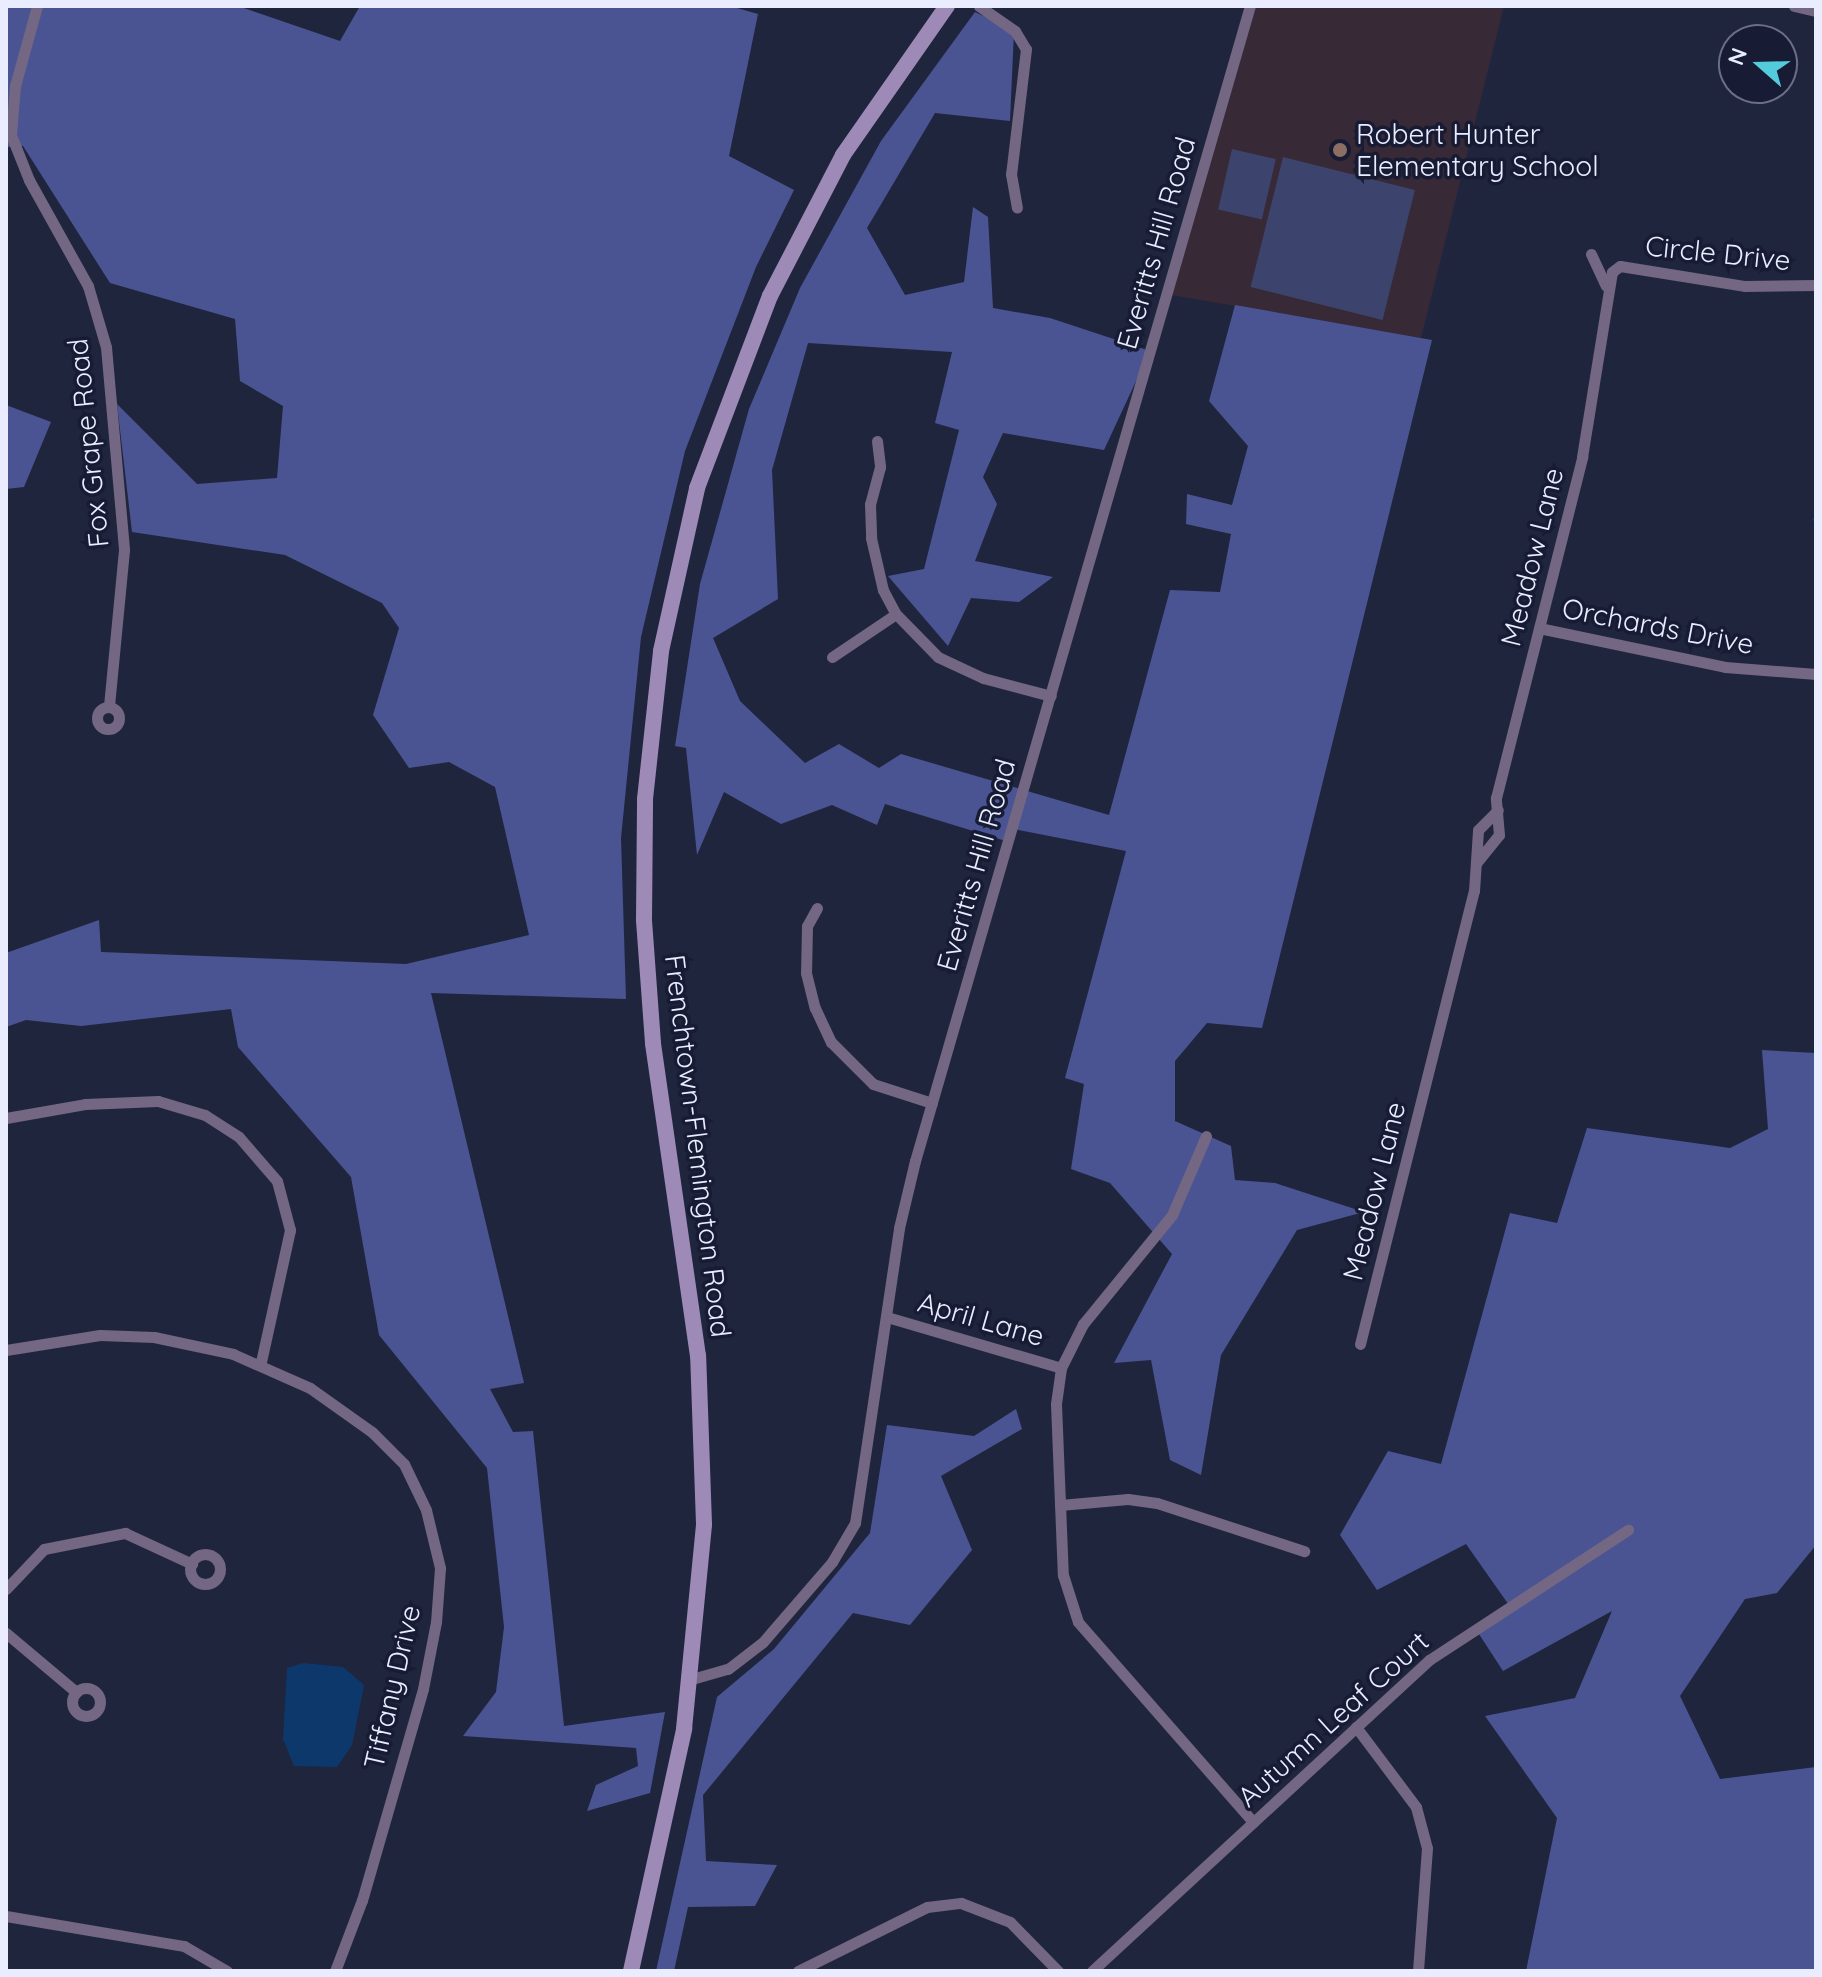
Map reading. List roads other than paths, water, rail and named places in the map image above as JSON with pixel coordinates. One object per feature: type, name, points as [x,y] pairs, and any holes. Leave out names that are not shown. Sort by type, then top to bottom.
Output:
[{"type":"main road","name":"Frenchtown-Flemington Road","points":[[631,1971],[692,1679],[704,1524],[701,1390],[653,1043],[643,890],[647,768],[661,651],[697,488],[770,296],[843,155],[947,6]]},
{"type":"street","name":"Fox Grape Road","points":[[37,6],[15,86],[11,135],[25,172],[82,274],[106,347],[124,544],[109,706]]},
{"type":"street","points":[[979,6],[1015,31],[1026,49],[1011,174],[1017,207]]},
{"type":"street","name":"Everitts Hill Road","points":[[692,1679],[728,1669],[750,1654],[790,1614],[845,1544],[862,1501],[899,1228],[932,1103],[1250,6]]},
{"type":"street","points":[[1794,6],[1816,11]]},
{"type":"street","points":[[1591,254],[1606,286]]},
{"type":"street","name":"Circle Drive","points":[[1606,286],[1620,266],[1745,286],[1816,285]]},
{"type":"street","name":"Meadow Lane","points":[[1477,862],[1497,844],[1496,798],[1582,457],[1606,286]]},
{"type":"street","points":[[877,441],[880,467],[870,504],[871,538],[883,590],[896,614],[938,657],[983,678],[1051,696]]},
{"type":"street","points":[[832,657],[896,614]]},
{"type":"street","name":"Orchards Drive","points":[[1539,628],[1680,660],[1816,674]]},
{"type":"street","name":"Meadow Lane","points":[[1360,1344],[1477,862],[1478,830],[1498,810]]},
{"type":"street","points":[[817,908],[807,926],[806,973],[815,1008],[831,1042],[873,1084],[932,1103]]},
{"type":"street","points":[[6,1118],[85,1104],[158,1101],[205,1115],[239,1137],[277,1181],[290,1230],[261,1362]]},
{"type":"street","points":[[1206,1136],[1172,1215],[1083,1324],[1061,1368],[1056,1404],[1064,1586],[1078,1622],[1253,1822]]},
{"type":"street","name":"April Lane","points":[[887,1317],[1061,1368]]},
{"type":"street","name":"Tiffany Drive","points":[[6,1350],[73,1336],[154,1337],[261,1362],[338,1406],[404,1464],[426,1510],[440,1568],[423,1689],[362,1900],[335,1971]]},
{"type":"street","points":[[1060,1505],[1128,1499],[1157,1503],[1304,1551]]},
{"type":"street","name":"Autumn Leaf Court","points":[[1092,1971],[1429,1660],[1628,1530]]},
{"type":"street","points":[[6,1589],[44,1549],[125,1533],[192,1564]]},
{"type":"street","points":[[6,1633],[76,1692]]},
{"type":"street","points":[[1356,1727],[1416,1807],[1427,1848],[1418,1971]]},
{"type":"street","points":[[798,1971],[927,1907],[961,1903],[1010,1922],[1058,1971]]},
{"type":"street","points":[[6,1916],[184,1946],[227,1971]]},
{"type":"place","name":"Robert Hunter Elementary School","points":[[1340,150]]}]
